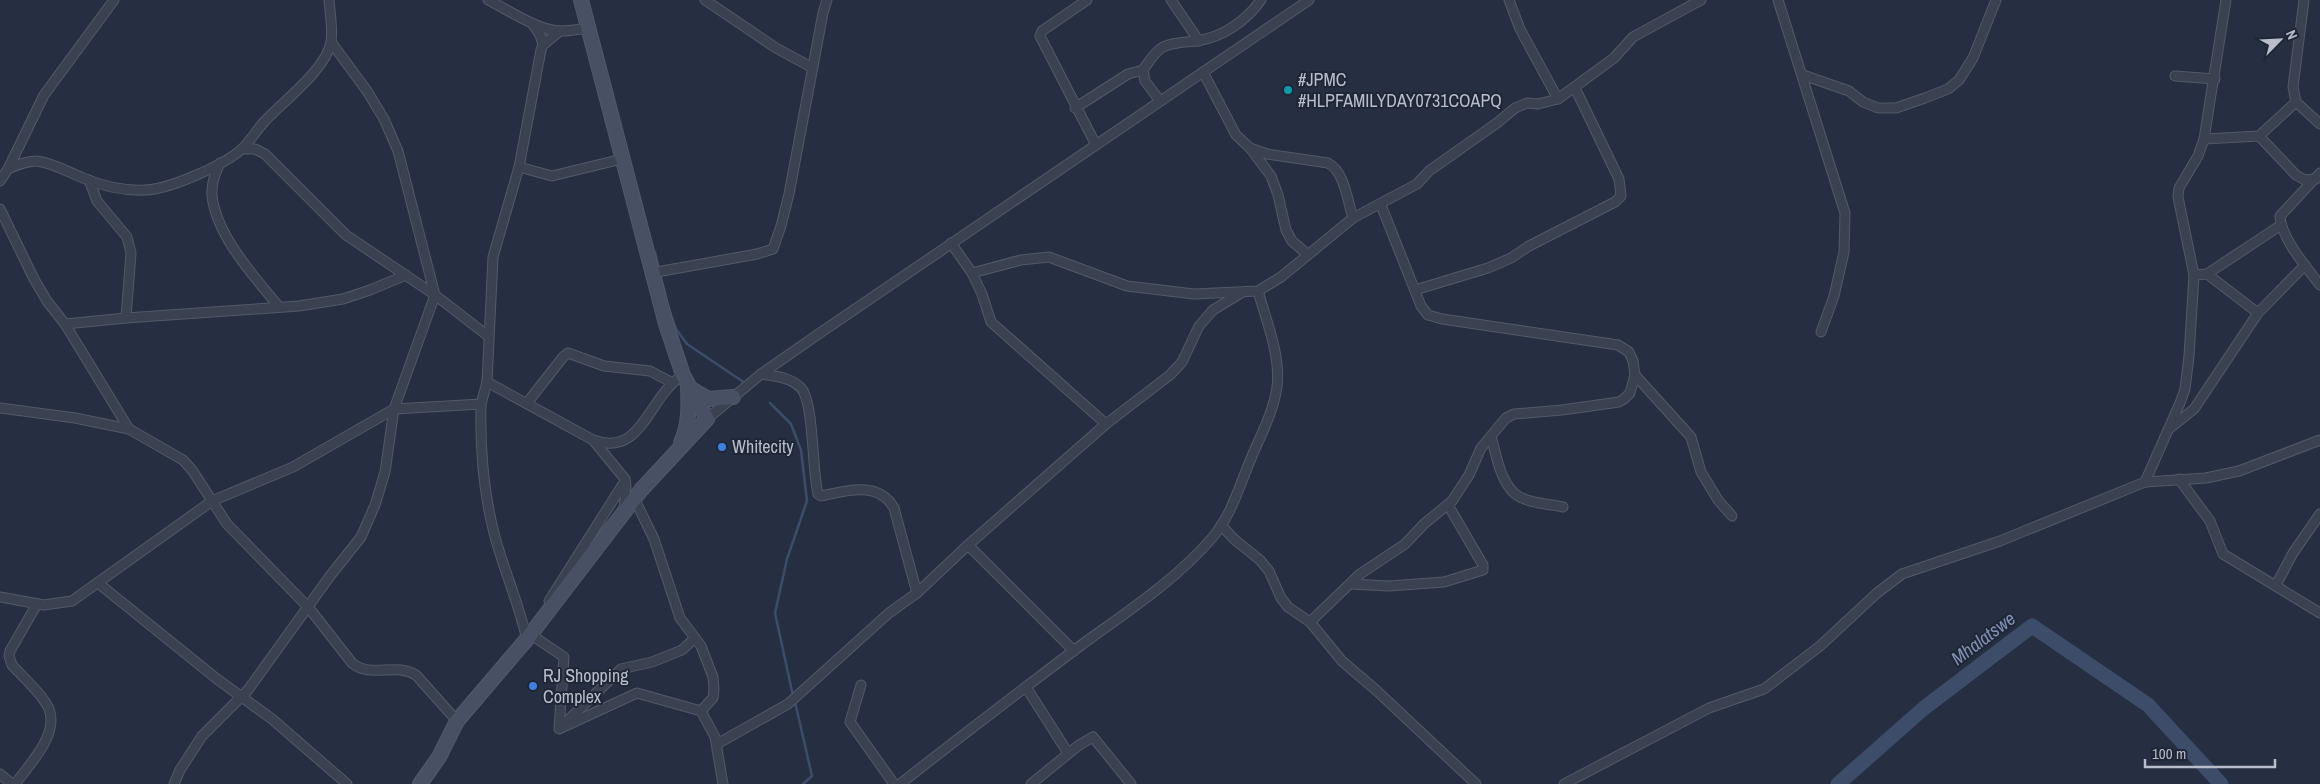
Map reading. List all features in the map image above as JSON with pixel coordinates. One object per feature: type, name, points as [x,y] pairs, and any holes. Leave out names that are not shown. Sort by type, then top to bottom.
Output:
[{"type":"street","points":[[0,181],[8,170],[44,95],[114,0]]},
{"type":"street","points":[[8,170],[23,163],[36,161],[55,165],[89,180],[116,188],[146,190],[176,184],[220,163],[242,149],[263,123],[318,66],[331,42],[329,0]]},
{"type":"street","points":[[488,0],[532,23],[560,31],[588,28]]},
{"type":"street","points":[[581,0],[651,273],[681,381],[688,422],[679,447]]},
{"type":"street","points":[[705,0],[776,48],[813,68]]},
{"type":"street","points":[[651,273],[757,254],[773,249],[789,194],[827,0]]},
{"type":"street","points":[[1087,0],[1042,31],[1040,36],[1096,145]]},
{"type":"street","points":[[1171,0],[1199,40]]},
{"type":"street","points":[[1076,108],[1128,74],[1143,70],[1162,48],[1170,44],[1208,39],[1237,25],[1261,0]]},
{"type":"street","points":[[420,784],[439,757],[457,721],[530,634],[634,498],[679,447],[707,419],[761,374],[1309,0]]},
{"type":"street","points":[[1509,0],[1520,29],[1558,99]]},
{"type":"street","points":[[972,273],[1021,260],[1049,257],[1127,286],[1194,294],[1258,291],[1281,277],[1353,218],[1381,205],[1417,184],[1429,171],[1515,108],[1527,103],[1538,104],[1558,99],[1614,58],[1633,37],[1701,0]]},
{"type":"street","points":[[1778,0],[1803,75],[1844,213],[1844,252],[1834,296],[1821,332]]},
{"type":"street","points":[[1803,75],[1849,91],[1863,102],[1878,108],[1896,108],[1926,98],[1948,89],[1959,80],[1973,58],[1996,0]]},
{"type":"street","points":[[2145,482],[2185,389],[2194,275],[2178,197],[2179,188],[2198,156],[2204,139],[2226,0]]},
{"type":"street","points":[[2304,0],[2293,78],[2296,102],[2320,124]]},
{"type":"street","points":[[532,23],[540,35],[543,46],[519,168],[493,257],[487,382],[481,404],[480,445],[486,493],[494,534],[521,612],[526,636],[625,481]]},
{"type":"street","points":[[543,46],[560,31]]},
{"type":"street","points":[[174,784],[180,770],[202,736],[241,697],[261,673],[330,576],[362,537],[375,505],[385,472],[394,409],[435,295],[398,151],[384,119],[367,91],[331,42]]},
{"type":"street","points":[[1143,70],[1145,81],[1160,101]]},
{"type":"street","points":[[1203,72],[1236,135],[1250,148],[1271,176],[1278,194],[1286,230],[1292,241],[1307,254]]},
{"type":"street","points":[[2176,76],[2215,79]]},
{"type":"street","points":[[1415,290],[1511,258],[1529,246],[1615,202],[1621,196],[1619,179],[1575,88]]},
{"type":"street","points":[[2204,139],[2259,136],[2296,102]]},
{"type":"street","points":[[2259,136],[2296,176],[2305,180],[2318,176]]},
{"type":"street","points":[[1250,148],[1267,154],[1328,162],[1334,166],[1339,172],[1353,218]]},
{"type":"street","points":[[242,149],[255,149],[264,154],[346,235],[435,295],[488,336]]},
{"type":"street","points":[[519,168],[552,176],[622,159]]},
{"type":"street","points":[[220,163],[214,178],[212,196],[216,210],[228,239],[239,256],[279,307]]},
{"type":"street","points":[[2318,176],[2283,212],[2280,216],[2280,225],[2320,285]]},
{"type":"street","points":[[89,180],[96,201],[127,237],[130,244],[126,318]]},
{"type":"street","points":[[1310,622],[1360,574],[1405,544],[1424,524],[1448,504],[1469,475],[1481,448],[1506,418],[1514,414],[1619,402],[1630,393],[1635,375],[1633,360],[1629,352],[1618,345],[1442,319],[1428,315],[1421,306],[1381,205]]},
{"type":"street","points":[[0,209],[34,279],[47,301],[65,324],[129,429]]},
{"type":"street","points":[[2194,275],[2207,274],[2280,225]]},
{"type":"street","points":[[951,243],[972,273],[982,294],[991,322],[1106,424]]},
{"type":"street","points":[[2168,429],[2194,409],[2258,313],[2305,265]]},
{"type":"street","points":[[2207,274],[2258,313]]},
{"type":"street","points":[[65,324],[279,307],[343,299],[406,275]]},
{"type":"street","points":[[717,744],[788,704],[889,613],[918,593],[968,545],[1106,424],[1170,375],[1182,362],[1199,326],[1213,310],[1243,291]]},
{"type":"street","points":[[900,784],[1161,586],[1201,550],[1221,525],[1242,485],[1247,467],[1268,423],[1277,386],[1276,360],[1258,291]]},
{"type":"street","points":[[527,403],[568,353],[604,366],[650,371],[681,381],[708,399],[733,397]]},
{"type":"street","points":[[761,374],[794,382],[801,388],[805,396],[812,436],[818,494],[821,496],[868,489],[880,492],[889,499],[894,508],[918,593]]},
{"type":"street","points":[[1635,375],[1690,436],[1701,472],[1718,500],[1732,516]]},
{"type":"street","points":[[681,381],[707,419]]},
{"type":"street","points":[[487,382],[593,440],[606,444],[620,443],[633,436],[681,381]]},
{"type":"street","points":[[0,597],[37,604],[60,604],[72,601],[212,502],[293,467],[394,409],[481,404]]},
{"type":"street","points":[[0,408],[75,418],[129,429],[182,460],[192,470],[227,524],[309,608],[357,668],[382,671],[398,668],[408,670],[416,675],[457,721]]},
{"type":"street","points":[[1491,436],[1499,464],[1514,494],[1563,507]]},
{"type":"street","points":[[593,440],[625,481],[624,511]]},
{"type":"street","points":[[1564,784],[1709,708],[1764,689],[1820,646],[1877,593],[1902,574],[2000,541],[2145,482],[2206,478],[2238,471],[2320,440]]},
{"type":"street","points":[[2179,479],[2210,521],[2223,554],[2320,613]]},
{"type":"street","points":[[634,498],[654,539],[680,618],[707,658],[714,689],[712,698],[701,711]]},
{"type":"street","points":[[1350,584],[1389,586],[1444,582],[1482,570],[1483,565],[1448,504]]},
{"type":"street","points":[[2276,585],[2293,553],[2320,514]]},
{"type":"street","points":[[1221,525],[1235,540],[1265,565],[1281,598],[1288,607],[1310,622],[1342,661],[1377,691],[1476,784]]},
{"type":"street","points":[[968,545],[1074,651]]},
{"type":"street","points":[[98,583],[241,697],[272,719],[347,784]]},
{"type":"street","points":[[0,774],[14,784],[44,746],[50,725],[49,708],[12,665],[9,656],[12,647],[37,604]]},
{"type":"street","points":[[530,634],[564,658],[559,729]]},
{"type":"street","points":[[559,729],[621,669],[652,662],[682,650],[695,638]]},
{"type":"street","points":[[861,685],[850,722],[894,784]]},
{"type":"street","points":[[1026,687],[1068,753]]},
{"type":"street","points":[[559,729],[637,692],[701,711],[710,724],[717,744],[723,784]]},
{"type":"street","points":[[1032,784],[1068,753],[1093,737],[1131,784]]},
{"type":"waterway","points":[[655,252],[659,270]]},
{"type":"waterway","points":[[669,309],[676,329],[687,344],[745,383]]},
{"type":"waterway","points":[[770,403],[791,424],[801,450],[807,501],[787,559],[775,613],[793,696]]},
{"type":"waterway","name":"Mhalatswe","points":[[1838,784],[1924,708],[2032,626],[2148,705],[2221,784]]},
{"type":"waterway","points":[[795,702],[812,776],[803,784]]},
{"type":"place","name":"#JPMC #HLPFAMILYDAY0731COAPQ","points":[[1288,90]]},
{"type":"place","name":"Whitecity","points":[[722,447]]},
{"type":"place","name":"RJ Shopping Complex","points":[[533,686]]}]
